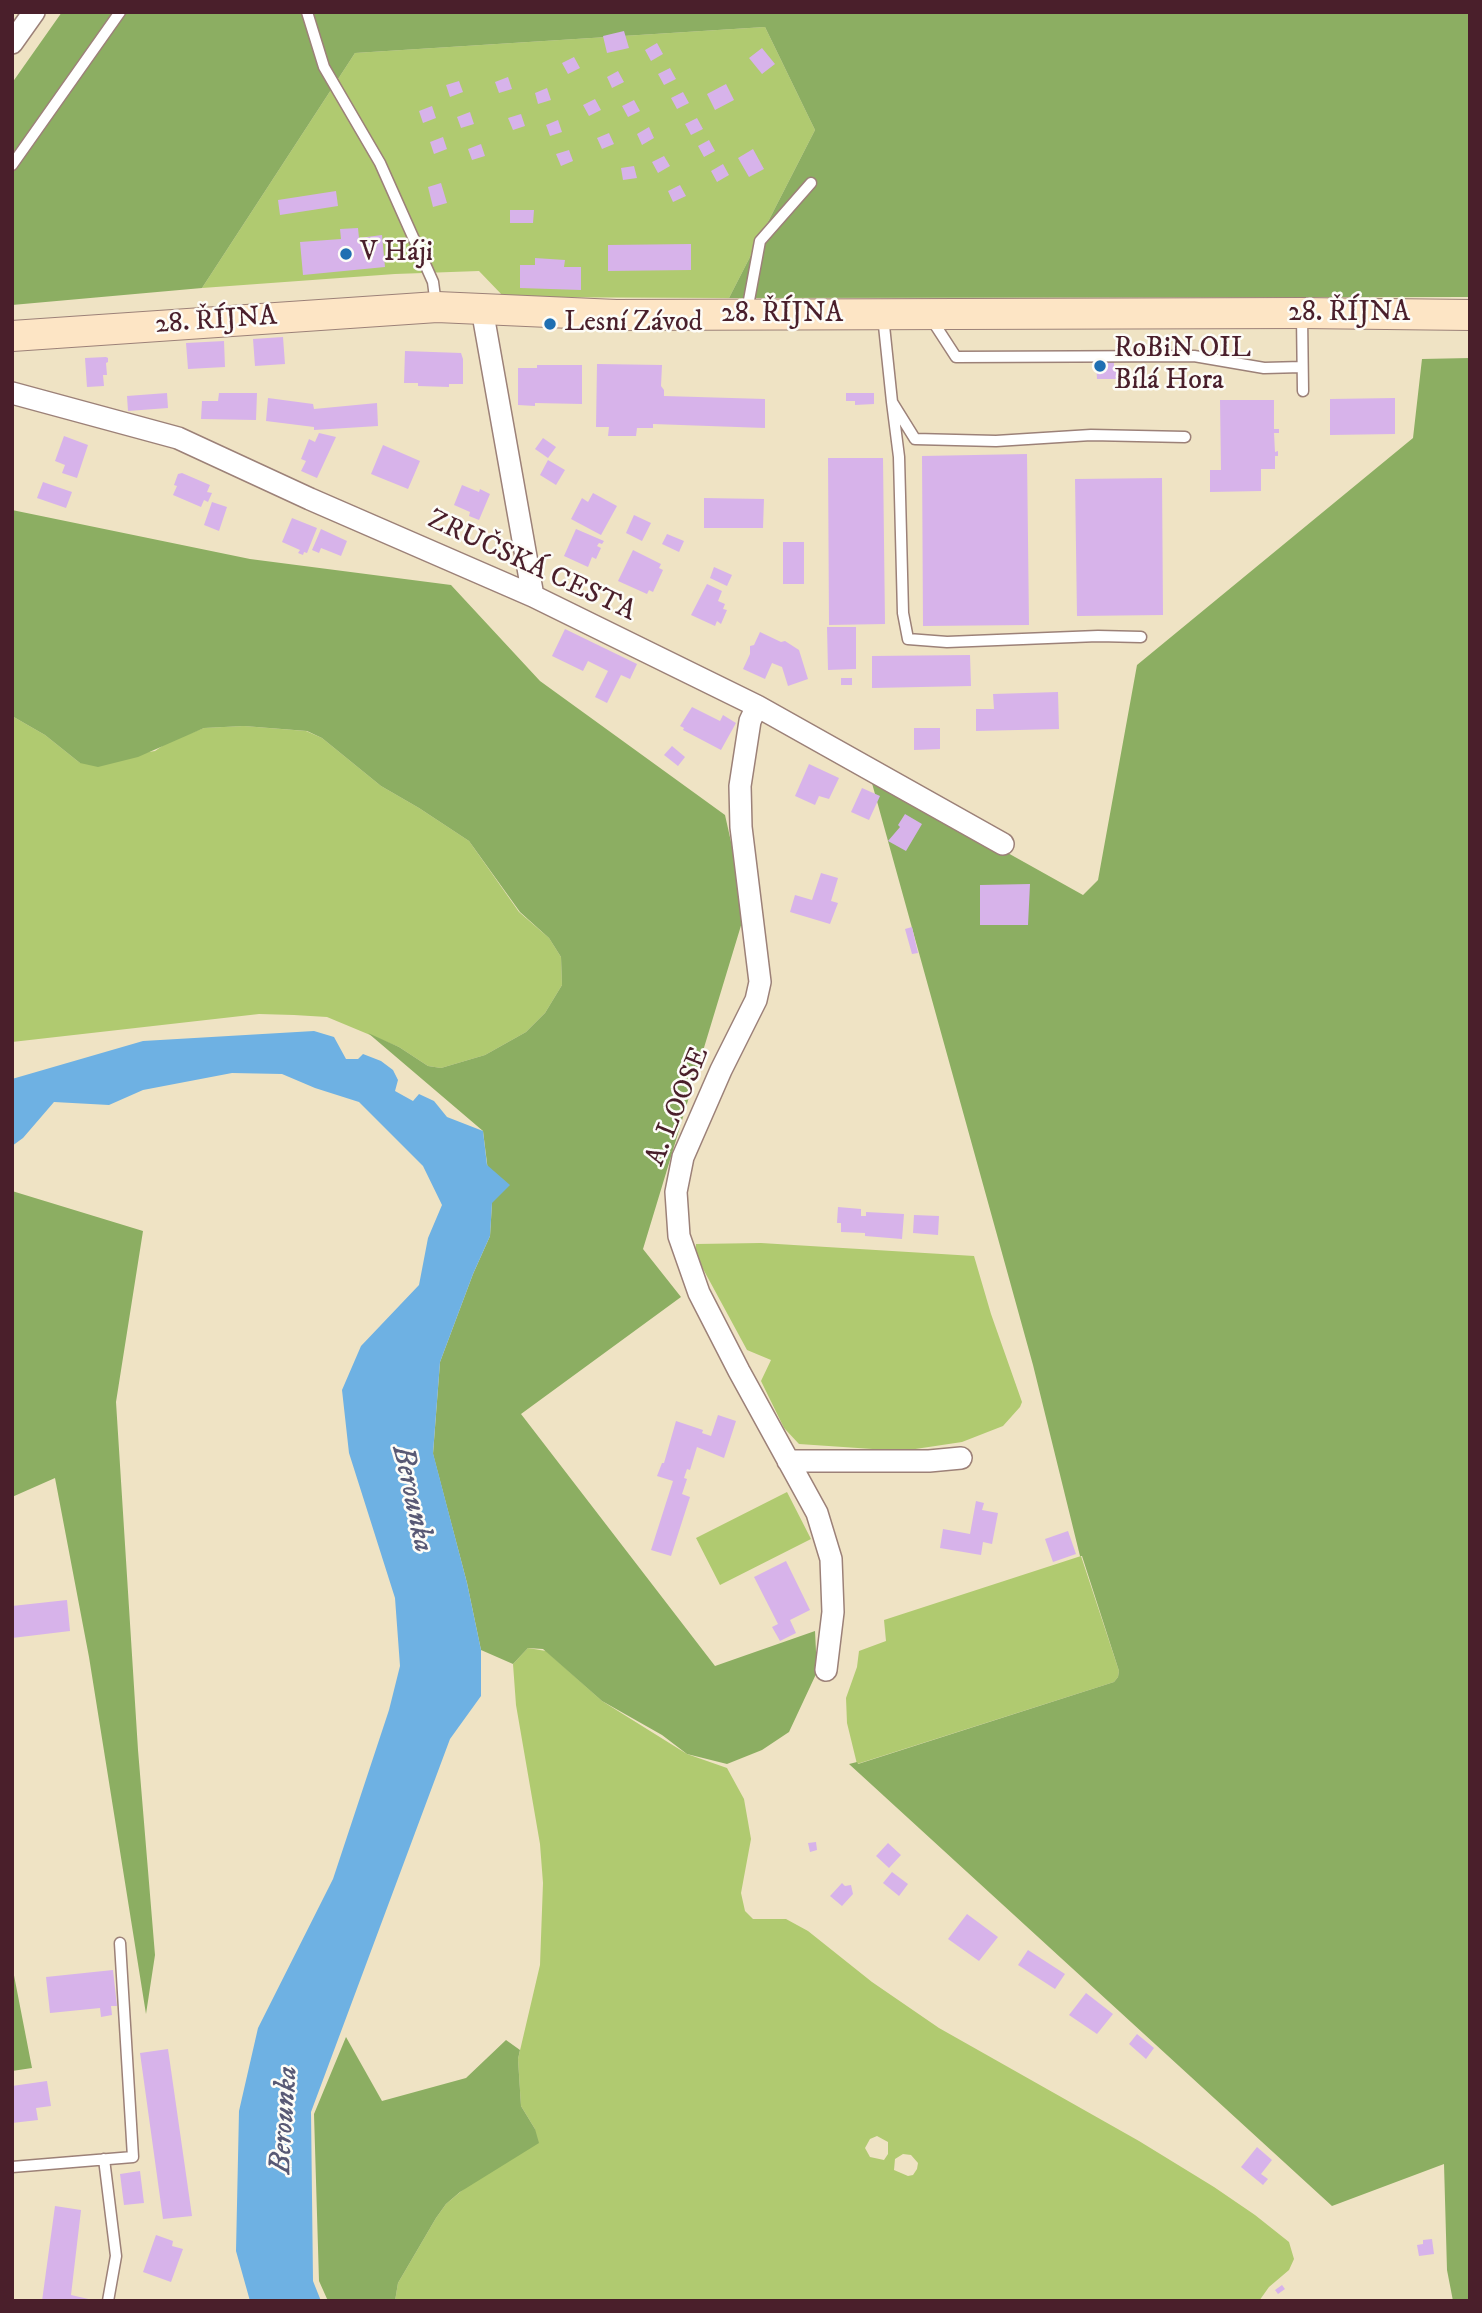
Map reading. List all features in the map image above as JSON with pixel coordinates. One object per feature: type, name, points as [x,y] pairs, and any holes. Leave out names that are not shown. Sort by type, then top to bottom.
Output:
[{"type":"main road","name":"28. ŘÍJNA","points":[[12,336],[437,307],[616,315],[1470,315]]},
{"type":"street","points":[[12,43],[34,12]]},
{"type":"street","points":[[482,309],[533,596]]},
{"type":"street","name":"ZRUČSKÁ CESTA","points":[[12,393],[178,438],[533,596],[757,706],[1003,844]]},
{"type":"street","name":"A. LOOSE","points":[[757,706],[750,721],[740,786],[741,827],[760,982],[756,1000],[682,1157],[676,1192],[679,1236],[699,1293],[817,1513],[831,1559],[833,1612],[827,1670]]},
{"type":"street","points":[[788,1461],[929,1461],[961,1458]]},
{"type":"lane","points":[[12,165],[120,12]]},
{"type":"lane","points":[[307,12],[324,66],[380,163],[433,282],[437,307]]},
{"type":"lane","points":[[746,316],[760,241],[811,183]]},
{"type":"lane","points":[[1302,313],[1303,391]]},
{"type":"lane","points":[[883,315],[899,457],[903,612],[908,639],[947,642],[1098,636],[1141,637]]},
{"type":"lane","points":[[929,315],[956,357],[1194,356],[1264,368],[1302,367]]},
{"type":"lane","points":[[892,402],[915,439],[996,441],[1091,435],[1185,436]]},
{"type":"lane","points":[[12,2167],[132,2157],[120,1943]]},
{"type":"lane","points":[[104,2159],[116,2256],[108,2301]]},
{"type":"green space","points":[[62,12],[1470,12],[1470,297],[729,298],[815,130],[765,27],[355,53],[202,288],[12,305],[12,83]]},
{"type":"green space","points":[[765,27],[815,130],[729,298],[504,297],[479,271],[395,274],[202,288],[355,53]]},
{"type":"green space","points":[[1470,358],[1470,2301],[1453,2301],[1447,2270],[1444,2164],[1332,2206],[849,1764],[858,1764],[1114,1682],[1119,1671],[1080,1556],[1033,1365],[870,776],[1083,895],[1098,880],[1137,665],[1413,438],[1422,359]]},
{"type":"green space","points":[[12,510],[250,559],[451,585],[540,681],[725,815],[746,909],[643,1249],[681,1297],[521,1414],[715,1666],[815,1631],[817,1672],[789,1732],[762,1750],[727,1764],[687,1754],[662,1735],[602,1701],[543,1649],[528,1648],[513,1664],[481,1650],[467,1583],[433,1454],[440,1362],[490,1236],[492,1203],[483,1131],[368,1033],[399,1047],[428,1066],[441,1068],[485,1055],[526,1032],[545,1013],[562,985],[561,957],[549,938],[520,912],[469,841],[381,786],[322,738],[307,731],[244,726],[204,728],[138,757],[98,767],[80,763],[45,735],[12,716]]},
{"type":"green space","points":[[12,716],[45,735],[80,763],[155,751],[168,742],[204,728],[244,726],[306,731],[322,738],[381,786],[469,841],[519,912],[549,938],[561,957],[562,985],[545,1013],[526,1032],[485,1055],[441,1068],[428,1066],[399,1047],[327,1017],[294,1015],[259,1014],[12,1042]]},
{"type":"green space","points":[[12,1191],[143,1231],[116,1402],[138,1750],[155,1955],[146,2014],[89,1657],[55,1478],[12,1497]]},
{"type":"green space","points":[[761,1243],[974,1256],[1022,1402],[1020,1407],[1003,1426],[962,1442],[902,1451],[799,1444],[784,1428],[761,1381],[771,1360],[747,1350],[695,1254],[696,1244]]},
{"type":"green space","points":[[787,1492],[811,1539],[720,1585],[696,1538]]},
{"type":"green space","points":[[1081,1556],[1119,1671],[1114,1682],[857,1764],[847,1723],[846,1698],[857,1667],[859,1651],[886,1641],[884,1620]]},
{"type":"green space","points":[[528,1648],[546,1651],[602,1701],[687,1754],[727,1768],[744,1799],[751,1839],[741,1893],[745,1911],[753,1919],[786,1919],[808,1931],[872,1982],[939,2028],[1139,2141],[1214,2187],[1289,2242],[1294,2259],[1289,2270],[1269,2287],[1259,2301],[395,2301],[398,2283],[446,2204],[535,2129],[521,2106],[518,2059],[540,1965],[543,1883],[540,1844],[516,1705],[513,1664]],"holes":[[[877,2136],[888,2142],[888,2154],[884,2160],[870,2157],[865,2148],[870,2139]],[[903,2154],[911,2155],[918,2163],[913,2175],[908,2176],[894,2170],[895,2159]]]},
{"type":"green space","points":[[12,1965],[32,2068],[12,2071]]},
{"type":"green space","points":[[346,2037],[382,2101],[466,2078],[506,2040],[520,2050],[518,2059],[521,2106],[535,2129],[539,2143],[460,2192],[446,2204],[398,2283],[395,2301],[328,2301],[319,2281],[314,2114]]},
{"type":"water","name":"Berounka","points":[[314,1031],[334,1037],[346,1059],[358,1059],[363,1054],[381,1061],[393,1070],[398,1080],[395,1091],[413,1101],[419,1094],[434,1101],[447,1117],[483,1131],[487,1165],[510,1185],[492,1203],[490,1236],[440,1362],[433,1453],[467,1583],[481,1650],[481,1696],[450,1739],[311,2112],[313,2281],[321,2301],[250,2301],[236,2251],[239,2111],[258,2028],[333,1879],[389,1710],[400,1666],[395,1598],[349,1453],[342,1390],[361,1346],[419,1285],[428,1238],[442,1205],[423,1166],[359,1102],[282,1074],[232,1073],[143,1090],[109,1105],[54,1102],[23,1138],[12,1146],[12,1079],[143,1041]]},
{"type":"building","points":[[624,31],[629,48],[607,53],[603,36]]},
{"type":"building","points":[[657,43],[663,54],[651,61],[645,50]]},
{"type":"building","points":[[762,48],[775,64],[762,74],[749,58]]},
{"type":"building","points":[[574,57],[580,68],[568,74],[562,63]]},
{"type":"building","points":[[670,68],[676,79],[664,85],[658,74]]},
{"type":"building","points":[[618,71],[624,82],[612,88],[607,77]]},
{"type":"building","points":[[508,77],[512,89],[499,93],[495,82]]},
{"type":"building","points":[[459,81],[463,92],[450,97],[446,85]]},
{"type":"building","points":[[726,84],[734,100],[715,110],[707,94]]},
{"type":"building","points":[[547,88],[551,100],[538,104],[535,93]]},
{"type":"building","points":[[683,92],[689,103],[677,109],[671,98]]},
{"type":"building","points":[[595,99],[601,110],[589,116],[583,105]]},
{"type":"building","points":[[634,100],[640,111],[628,117],[622,106]]},
{"type":"building","points":[[432,106],[436,118],[423,123],[419,111]]},
{"type":"building","points":[[470,112],[474,124],[461,128],[457,117]]},
{"type":"building","points":[[521,114],[525,126],[513,130],[508,118]]},
{"type":"building","points":[[697,118],[703,129],[691,135],[685,124]]},
{"type":"building","points":[[558,120],[562,132],[550,136],[546,125]]},
{"type":"building","points":[[649,127],[654,138],[642,145],[637,134]]},
{"type":"building","points":[[609,133],[614,144],[602,149],[597,138]]},
{"type":"building","points":[[443,137],[447,149],[434,154],[430,142]]},
{"type":"building","points":[[709,140],[715,151],[704,157],[698,146]]},
{"type":"building","points":[[481,144],[485,156],[472,160],[468,149]]},
{"type":"building","points":[[753,149],[764,169],[749,177],[738,158]]},
{"type":"building","points":[[569,150],[573,161],[561,166],[556,154]]},
{"type":"building","points":[[664,156],[670,166],[658,173],[652,162]]},
{"type":"building","points":[[723,164],[729,175],[717,182],[711,171]]},
{"type":"building","points":[[634,166],[637,178],[623,180],[621,168]]},
{"type":"building","points":[[441,183],[447,203],[433,207],[428,187]]},
{"type":"building","points":[[680,185],[686,196],[673,202],[668,191]]},
{"type":"building","points":[[336,191],[338,206],[280,215],[278,200]]},
{"type":"building","points":[[510,210],[534,210],[533,223],[510,223]]},
{"type":"building","points":[[358,228],[359,238],[382,235],[385,267],[303,275],[300,242],[341,239],[340,229]]},
{"type":"building","points":[[691,244],[691,270],[608,271],[608,245]]},
{"type":"building","points":[[535,258],[565,260],[564,267],[581,267],[581,290],[520,288],[520,265],[535,265]]},
{"type":"building","points":[[283,337],[285,364],[255,366],[253,339]]},
{"type":"building","points":[[224,341],[225,367],[188,369],[186,343]]},
{"type":"building","points":[[405,351],[461,353],[463,384],[449,384],[449,387],[404,383]]},
{"type":"building","points":[[106,357],[108,362],[107,375],[103,375],[104,386],[87,387],[85,358]]},
{"type":"building","points":[[1096,361],[1114,361],[1114,368],[1121,368],[1121,379],[1097,379]]},
{"type":"building","points":[[597,364],[662,365],[661,386],[664,396],[765,399],[765,428],[653,424],[653,428],[637,428],[636,436],[608,436],[609,427],[596,427]]},
{"type":"building","points":[[537,365],[582,365],[582,404],[518,405],[518,368],[537,368]]},
{"type":"building","points":[[167,393],[168,408],[128,411],[127,396]]},
{"type":"building","points":[[219,393],[257,393],[256,420],[201,419],[202,401],[218,401]]},
{"type":"building","points":[[846,393],[874,393],[874,404],[855,405],[855,401],[846,401]]},
{"type":"building","points":[[268,398],[313,404],[314,409],[377,403],[378,426],[314,430],[314,427],[266,421]]},
{"type":"building","points":[[1395,398],[1395,434],[1330,435],[1330,399]]},
{"type":"building","points":[[1220,400],[1274,400],[1274,429],[1279,429],[1279,433],[1274,433],[1275,452],[1278,451],[1278,456],[1275,456],[1275,469],[1261,469],[1261,491],[1210,492],[1210,470],[1221,470]]},
{"type":"building","points":[[319,433],[336,437],[317,478],[301,471],[306,461],[301,459],[309,439],[315,442]]},
{"type":"building","points":[[64,436],[88,445],[77,478],[62,473],[65,465],[55,461]]},
{"type":"building","points":[[543,438],[556,447],[548,458],[535,449]]},
{"type":"building","points":[[383,445],[420,461],[408,489],[371,474]]},
{"type":"building","points":[[1027,454],[1029,625],[923,626],[922,456]]},
{"type":"building","points":[[828,458],[883,458],[885,624],[829,625]]},
{"type":"building","points":[[548,460],[565,470],[556,485],[540,475]]},
{"type":"building","points":[[182,473],[210,485],[207,492],[212,493],[208,502],[204,500],[201,507],[173,495],[178,474]]},
{"type":"building","points":[[1162,478],[1163,615],[1077,616],[1075,479]]},
{"type":"building","points":[[43,482],[72,492],[66,508],[37,498]]},
{"type":"building","points":[[462,485],[490,494],[479,520],[469,516],[470,512],[454,505]]},
{"type":"building","points":[[593,493],[617,506],[601,535],[571,519],[582,498],[588,502]]},
{"type":"building","points":[[704,498],[764,499],[763,528],[704,528]]},
{"type":"building","points":[[212,502],[227,507],[219,531],[204,525]]},
{"type":"building","points":[[634,515],[651,523],[642,541],[626,533]]},
{"type":"building","points":[[292,518],[317,528],[307,553],[304,552],[303,555],[298,553],[300,550],[282,542]]},
{"type":"building","points":[[321,529],[347,541],[341,556],[321,548],[319,553],[312,550]]},
{"type":"building","points":[[576,529],[604,541],[597,546],[601,548],[596,559],[592,557],[588,567],[564,556]]},
{"type":"building","points":[[667,534],[684,541],[679,552],[662,544]]},
{"type":"building","points":[[783,542],[804,542],[804,584],[783,584]]},
{"type":"building","points":[[633,550],[661,564],[659,568],[663,570],[653,592],[649,590],[647,594],[618,581]]},
{"type":"building","points":[[714,567],[732,575],[727,586],[710,578]]},
{"type":"building","points":[[707,584],[722,591],[718,601],[725,604],[723,609],[727,610],[721,624],[717,621],[715,626],[691,615]]},
{"type":"building","points":[[827,627],[856,627],[856,669],[828,670]]},
{"type":"building","points":[[565,629],[637,664],[630,679],[621,675],[607,703],[595,697],[608,671],[588,661],[583,671],[552,656]]},
{"type":"building","points":[[760,632],[781,642],[785,641],[799,650],[808,679],[788,686],[782,667],[772,663],[765,679],[743,669],[750,654],[750,646],[754,645]]},
{"type":"building","points":[[970,655],[971,686],[872,688],[872,656]]},
{"type":"building","points":[[841,678],[852,678],[852,685],[841,685]]},
{"type":"building","points":[[1058,692],[1059,729],[976,731],[976,709],[994,709],[993,694]]},
{"type":"building","points":[[692,707],[720,721],[723,715],[736,723],[721,750],[680,726]]},
{"type":"building","points":[[914,728],[940,728],[940,749],[914,750]]},
{"type":"building","points":[[672,746],[685,757],[678,766],[664,755]]},
{"type":"building","points":[[809,764],[839,778],[829,799],[819,796],[815,805],[795,796]]},
{"type":"building","points":[[862,788],[880,796],[869,820],[851,812]]},
{"type":"building","points":[[905,814],[922,824],[906,851],[888,841],[900,827],[898,825]]},
{"type":"building","points":[[821,873],[838,878],[831,901],[838,903],[830,924],[790,912],[795,895],[812,900]]},
{"type":"building","points":[[1030,884],[1028,925],[980,925],[980,885]]},
{"type":"building","points":[[912,927],[918,953],[912,954],[905,929]]},
{"type":"building","points":[[838,1207],[861,1209],[861,1216],[866,1216],[866,1212],[904,1214],[902,1239],[841,1232],[841,1223],[837,1223]]},
{"type":"building","points":[[914,1215],[939,1216],[938,1235],[913,1233]]},
{"type":"building","points":[[718,1415],[736,1421],[724,1458],[697,1447],[690,1470],[687,1469],[684,1478],[687,1479],[682,1494],[690,1497],[671,1556],[651,1550],[673,1481],[657,1476],[664,1463],[676,1421],[703,1430],[702,1433],[711,1436]]},
{"type":"building","points":[[976,1501],[984,1503],[982,1510],[998,1513],[992,1544],[983,1542],[981,1555],[940,1548],[943,1529],[970,1534]]},
{"type":"building","points":[[1068,1531],[1076,1554],[1053,1562],[1045,1539]]},
{"type":"building","points":[[786,1561],[810,1610],[790,1620],[796,1633],[780,1641],[772,1627],[778,1624],[754,1577]]},
{"type":"building","points":[[67,1600],[70,1631],[12,1638],[12,1606]]},
{"type":"building","points":[[816,1842],[817,1850],[810,1852],[808,1843]]},
{"type":"building","points":[[888,1843],[901,1855],[889,1868],[876,1856]]},
{"type":"building","points":[[892,1872],[908,1884],[899,1896],[883,1883]]},
{"type":"building","points":[[842,1883],[845,1886],[851,1885],[853,1894],[842,1906],[830,1896]]},
{"type":"building","points":[[967,1914],[998,1937],[979,1961],[948,1939]]},
{"type":"building","points":[[1028,1950],[1065,1974],[1055,1989],[1018,1965]]},
{"type":"building","points":[[113,1970],[117,2006],[111,2006],[112,2015],[101,2017],[100,2008],[50,2013],[46,1977]]},
{"type":"building","points":[[1086,1993],[1113,2014],[1097,2034],[1069,2015]]},
{"type":"building","points":[[1137,2034],[1154,2048],[1146,2059],[1129,2044]]},
{"type":"building","points":[[168,2049],[192,2216],[163,2219],[140,2053]]},
{"type":"building","points":[[47,2081],[51,2106],[36,2108],[38,2120],[12,2123],[12,2086]]},
{"type":"building","points":[[1257,2147],[1272,2160],[1261,2174],[1268,2179],[1263,2185],[1241,2167]]},
{"type":"building","points":[[140,2171],[144,2203],[124,2205],[120,2174]]},
{"type":"building","points":[[55,2206],[81,2210],[71,2295],[97,2301],[42,2301]]},
{"type":"building","points":[[156,2235],[173,2241],[172,2246],[183,2249],[171,2282],[143,2272]]},
{"type":"building","points":[[1432,2239],[1434,2254],[1419,2256],[1417,2245],[1423,2244],[1423,2240]]},
{"type":"building","points":[[1282,2285],[1285,2289],[1278,2294],[1275,2290]]},
{"type":"place","name":"V Háji","points":[[346,254]]},
{"type":"place","name":"Lesní Závod","points":[[550,324]]},
{"type":"place","name":"RoBiN OIL Bílá Hora","points":[[1100,366]]}]
